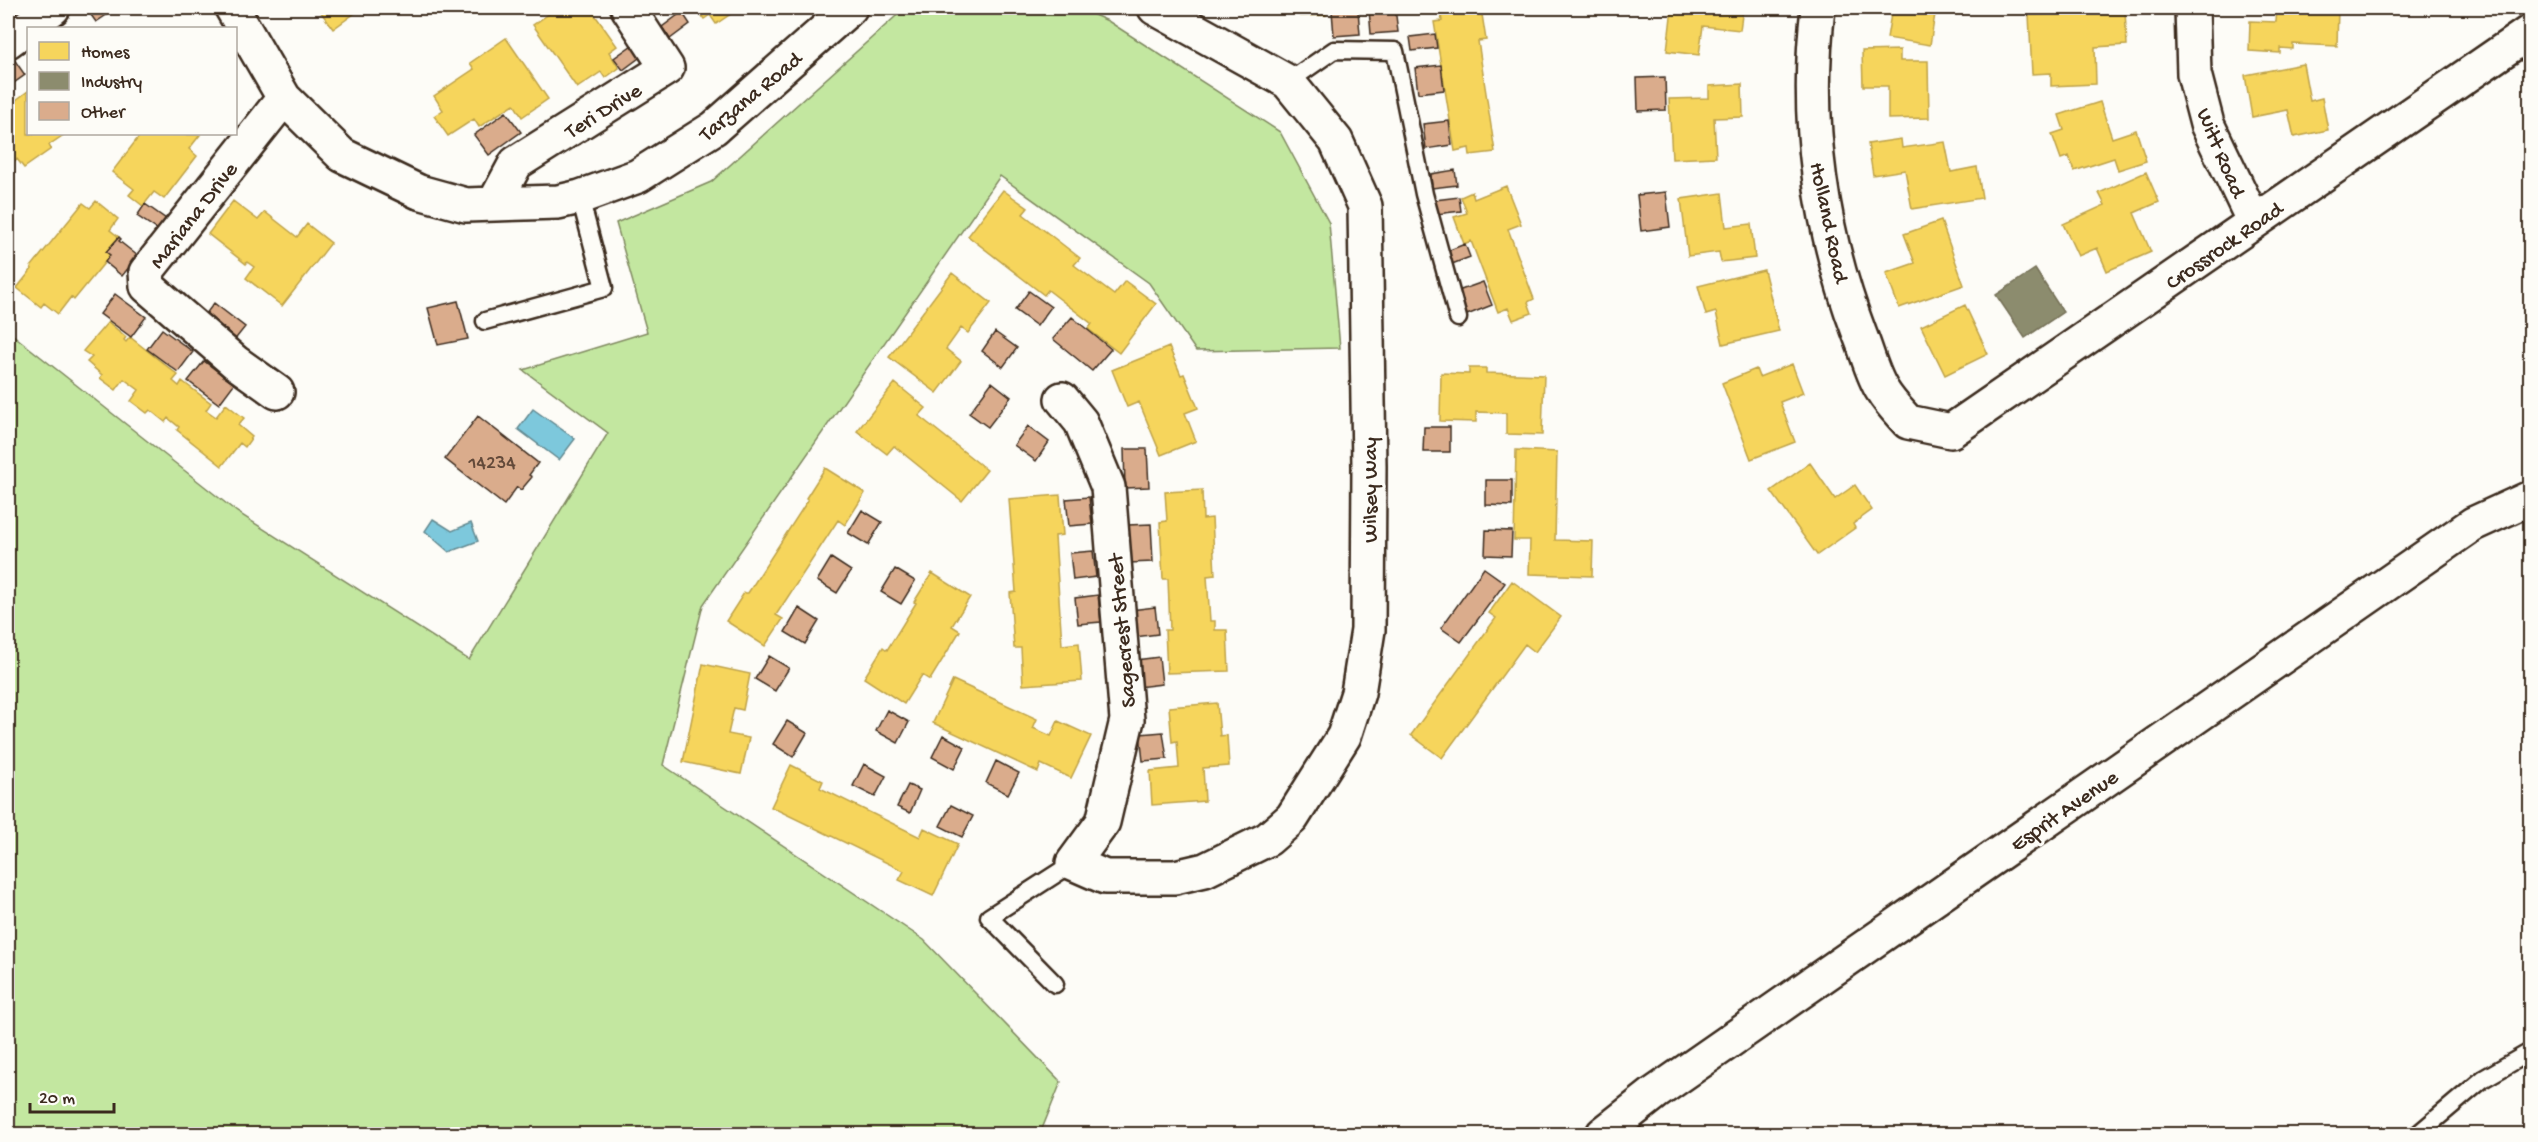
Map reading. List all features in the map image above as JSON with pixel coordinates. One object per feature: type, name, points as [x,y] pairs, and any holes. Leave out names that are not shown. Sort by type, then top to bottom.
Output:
[{"type":"street","points":[[27,27],[53,8]]},
{"type":"street","name":"Tarzana Road","points":[[232,8],[284,98],[342,155],[419,192],[466,205],[558,202],[580,197],[638,176],[714,128],[850,8]]},
{"type":"street","name":"Teri Drive","points":[[494,204],[516,163],[667,68],[628,8]]},
{"type":"street","name":"Wilsey Way","points":[[1073,863],[1105,877],[1175,877],[1205,870],[1268,839],[1292,818],[1344,736],[1358,693],[1368,630],[1369,466],[1365,206],[1336,141],[1288,82],[1155,8]]},
{"type":"street","name":"Holland Road","points":[[1818,8],[1813,57],[1813,133],[1826,220],[1850,306],[1881,390],[1908,422]]},
{"type":"street","name":"Witt Road","points":[[2192,8],[2194,74],[2207,124],[2254,222]]},
{"type":"street","points":[[8,41],[27,27]]},
{"type":"street","name":"Crossrock Road","points":[[1908,422],[1951,431],[2530,32]]},
{"type":"street","name":"Mariana Drive","points":[[277,392],[235,362],[147,286],[146,272],[284,98]]},
{"type":"street","name":"Sagecrest Street","points":[[1062,399],[1081,422],[1108,487],[1127,720],[1103,822],[1073,863]]},
{"type":"street","name":"Esprit Avenue","points":[[1603,1134],[1655,1093],[2473,524],[2530,498]]},
{"type":"lane","points":[[1288,82],[1334,50],[1395,51],[1424,194],[1458,318]]},
{"type":"lane","points":[[484,321],[604,288],[580,197]]},
{"type":"lane","points":[[1055,984],[989,917],[1073,863]]},
{"type":"lane","points":[[2418,1134],[2483,1079],[2530,1052]]},
{"type":"green space","points":[[905,8],[1078,8],[1108,21],[1280,132],[1329,223],[1340,348],[1196,351],[1149,283],[1000,176],[703,605],[663,765],[924,940],[1061,1082],[1040,1134],[8,1134],[8,331],[237,512],[469,660],[608,433],[523,370],[647,332],[616,223],[711,182]]},
{"type":"water","points":[[533,409],[575,439],[559,460],[518,429]]},
{"type":"water","points":[[433,519],[452,531],[471,523],[478,541],[449,552],[425,531]]},
{"type":"building: Homes","points":[[318,8],[362,8],[333,29]]},
{"type":"building: Homes","points":[[555,8],[590,8],[617,46],[609,52],[619,68],[605,78],[601,72],[577,88],[533,25]]},
{"type":"building: Homes","points":[[696,8],[733,8],[735,11],[716,24],[710,15],[704,19]]},
{"type":"building: Homes","points":[[1300,8],[1326,8],[1326,15],[1300,16]]},
{"type":"building: Homes","points":[[1440,8],[1481,8],[1486,40],[1478,41],[1495,152],[1470,155],[1469,148],[1455,151],[1434,22],[1442,21]]},
{"type":"building: Homes","points":[[1672,8],[1743,8],[1740,30],[1703,26],[1699,55],[1667,51]]},
{"type":"building: Homes","points":[[1892,8],[1936,8],[1930,45],[1887,38]]},
{"type":"building: Homes","points":[[2277,8],[2338,8],[2337,46],[2293,44],[2293,49],[2280,48],[2280,53],[2249,51],[2250,21],[2276,22]]},
{"type":"building: Homes","points":[[2125,11],[2127,45],[2095,47],[2096,84],[2051,86],[2051,73],[2032,74],[2029,15]]},
{"type":"building: Homes","points":[[506,38],[548,99],[522,117],[514,104],[479,127],[474,119],[448,136],[434,116],[443,110],[434,96],[474,69],[470,63]]},
{"type":"building: Homes","points":[[1900,50],[1900,61],[1928,61],[1929,118],[1888,119],[1888,86],[1863,86],[1862,51]]},
{"type":"building: Homes","points":[[2303,64],[2310,101],[2322,98],[2328,130],[2294,137],[2288,110],[2252,117],[2245,75]]},
{"type":"building: Homes","points":[[1742,84],[1743,117],[1714,118],[1716,157],[1672,159],[1669,99],[1709,98],[1709,86]]},
{"type":"building: Homes","points":[[27,92],[27,135],[64,135],[49,145],[51,149],[24,168],[17,159],[8,166],[8,106]]},
{"type":"building: Homes","points":[[2100,102],[2112,138],[2136,130],[2146,161],[2118,170],[2114,158],[2074,171],[2069,156],[2061,159],[2052,134],[2064,130],[2059,115]]},
{"type":"building: Homes","points":[[140,135],[200,135],[189,149],[197,156],[164,199],[154,192],[143,206],[129,195],[134,189],[112,172]]},
{"type":"building: Homes","points":[[1901,139],[1902,148],[1945,142],[1951,172],[1977,167],[1982,198],[1912,209],[1905,170],[1873,175],[1868,144]]},
{"type":"building: Homes","points":[[2146,172],[2159,202],[2134,213],[2151,252],[2107,271],[2097,248],[2078,256],[2063,224],[2105,205],[2099,193]]},
{"type":"building: Homes","points":[[1506,186],[1521,224],[1508,229],[1534,299],[1528,302],[1532,313],[1513,320],[1508,308],[1498,312],[1471,241],[1464,244],[1454,217],[1467,213],[1461,197],[1472,192],[1474,199]]},
{"type":"building: Homes","points":[[1003,190],[1028,208],[1023,214],[1080,258],[1074,265],[1114,295],[1125,281],[1156,304],[1119,353],[1088,329],[1092,324],[1048,290],[1044,295],[968,236]]},
{"type":"building: Homes","points":[[1722,193],[1726,227],[1751,224],[1755,258],[1721,262],[1719,252],[1688,256],[1681,199]]},
{"type":"building: Homes","points":[[96,201],[118,219],[110,230],[119,237],[106,252],[110,255],[74,300],[71,297],[58,314],[44,303],[41,307],[17,288],[32,269],[31,267],[83,203],[90,208]]},
{"type":"building: Homes","points":[[233,201],[258,220],[265,212],[297,237],[307,224],[331,243],[282,306],[246,278],[254,267],[247,262],[246,264],[208,234]]},
{"type":"building: Homes","points":[[1941,221],[1964,285],[1899,308],[1886,273],[1915,263],[1904,234]]},
{"type":"building: Homes","points":[[1764,270],[1779,331],[1723,344],[1716,312],[1706,315],[1698,286]]},
{"type":"building: Homes","points":[[952,273],[991,303],[968,333],[961,328],[946,349],[961,361],[937,393],[889,357]]},
{"type":"building: Homes","points":[[1965,305],[1988,354],[1945,375],[1921,326]]},
{"type":"building: Homes","points":[[108,322],[126,337],[124,340],[126,342],[130,337],[178,375],[173,381],[179,386],[182,381],[211,403],[206,410],[216,417],[226,404],[244,418],[238,425],[252,437],[245,447],[240,443],[222,466],[177,430],[179,427],[168,418],[165,422],[150,410],[147,413],[131,401],[139,390],[124,379],[116,390],[100,378],[102,375],[87,362],[92,357],[83,351]]},
{"type":"building: Homes","points":[[1169,347],[1181,375],[1184,374],[1198,408],[1185,413],[1196,441],[1161,455],[1139,402],[1127,407],[1112,370]]},
{"type":"building: Homes","points":[[1792,364],[1803,393],[1780,402],[1795,442],[1751,459],[1722,383],[1756,369],[1759,377]]},
{"type":"building: Homes","points":[[1469,368],[1486,368],[1486,373],[1544,375],[1542,435],[1506,434],[1506,413],[1476,412],[1476,422],[1440,421],[1441,373],[1469,374]]},
{"type":"building: Homes","points":[[895,383],[926,408],[919,416],[987,470],[962,501],[894,446],[887,454],[857,431]]},
{"type":"building: Homes","points":[[1516,450],[1557,452],[1555,540],[1593,541],[1592,576],[1529,574],[1530,540],[1514,540]]},
{"type":"building: Homes","points":[[1810,463],[1835,499],[1855,485],[1872,510],[1853,524],[1855,528],[1817,555],[1771,491]]},
{"type":"building: Homes","points":[[825,468],[865,493],[845,525],[838,520],[776,615],[783,619],[765,646],[726,621],[744,593],[748,593],[808,500],[806,498]]},
{"type":"building: Homes","points":[[1202,490],[1203,519],[1212,518],[1215,575],[1207,576],[1210,621],[1215,621],[1215,630],[1227,630],[1229,671],[1167,673],[1165,630],[1170,630],[1168,579],[1163,579],[1160,522],[1167,521],[1165,492]]},
{"type":"building: Homes","points":[[1060,495],[1063,535],[1055,536],[1062,645],[1079,643],[1082,681],[1023,685],[1021,648],[1014,648],[1010,593],[1016,592],[1009,499]]},
{"type":"building: Homes","points":[[932,573],[970,597],[952,626],[960,631],[930,680],[922,675],[904,704],[864,678],[883,647],[887,650]]},
{"type":"building: Homes","points":[[1512,581],[1561,617],[1535,652],[1525,644],[1442,758],[1411,735],[1496,618],[1489,613]]},
{"type":"building: Homes","points":[[703,664],[750,674],[743,710],[734,708],[728,734],[749,738],[741,774],[683,762]]},
{"type":"building: Homes","points":[[953,680],[1037,719],[1033,728],[1051,736],[1058,721],[1091,736],[1071,778],[1041,764],[1038,772],[933,723]]},
{"type":"building: Homes","points":[[1217,703],[1220,736],[1227,735],[1229,766],[1203,768],[1205,801],[1152,805],[1150,771],[1179,768],[1177,741],[1172,742],[1169,707]]},
{"type":"building: Homes","points":[[791,765],[823,781],[820,788],[920,837],[924,828],[958,844],[933,896],[899,880],[904,871],[771,807]]},
{"type":"building: Industry","points":[[2035,269],[2063,312],[2025,338],[1996,295]]},
{"type":"building: Other","points":[[8,8],[15,16],[8,22]]},
{"type":"building: Other","points":[[86,8],[117,8],[96,22]]},
{"type":"building: Other","points":[[1395,8],[1398,32],[1371,34],[1369,9]]},
{"type":"building: Other","points":[[1358,10],[1360,34],[1334,36],[1332,11]]},
{"type":"building: Other","points":[[682,12],[690,24],[670,39],[662,27]]},
{"type":"building: Other","points":[[1435,34],[1437,48],[1412,51],[1410,37]]},
{"type":"building: Other","points":[[635,43],[643,55],[623,70],[614,58]]},
{"type":"building: Other","points":[[11,55],[25,75],[8,87],[8,57]]},
{"type":"building: Other","points":[[1441,65],[1444,90],[1418,93],[1415,68]]},
{"type":"building: Other","points":[[1665,77],[1666,110],[1638,111],[1637,78]]},
{"type":"building: Other","points":[[506,112],[521,132],[489,155],[474,135]]},
{"type":"building: Other","points":[[1449,121],[1452,145],[1426,149],[1423,124]]},
{"type":"building: Other","points":[[1455,170],[1457,185],[1432,188],[1431,174]]},
{"type":"building: Other","points":[[1666,192],[1670,227],[1641,231],[1637,195]]},
{"type":"building: Other","points":[[1459,197],[1461,211],[1436,214],[1435,200]]},
{"type":"building: Other","points":[[145,204],[166,219],[158,230],[137,216]]},
{"type":"building: Other","points":[[119,237],[121,239],[119,241],[138,256],[122,276],[105,262],[110,255],[106,252]]},
{"type":"building: Other","points":[[1465,244],[1470,257],[1447,266],[1442,253]]},
{"type":"building: Other","points":[[1483,282],[1492,305],[1467,315],[1458,291]]},
{"type":"building: Other","points":[[1029,291],[1051,307],[1037,326],[1015,310]]},
{"type":"building: Other","points":[[115,294],[146,317],[131,337],[100,314]]},
{"type":"building: Other","points":[[458,301],[468,339],[438,345],[428,308]]},
{"type":"building: Other","points":[[214,303],[245,327],[229,347],[199,323]]},
{"type":"building: Other","points":[[1072,317],[1111,349],[1092,371],[1053,339]]},
{"type":"building: Other","points":[[162,329],[193,352],[178,372],[147,349]]},
{"type":"building: Other","points":[[995,332],[1017,348],[1003,367],[982,351]]},
{"type":"building: Other","points":[[204,361],[234,384],[219,404],[188,381]]},
{"type":"building: Other","points":[[992,382],[1011,397],[988,427],[969,413]]},
{"type":"building: Other","points":[[478,416],[538,463],[529,475],[532,477],[521,490],[517,487],[504,505],[445,459]]},
{"type":"building: Other","points":[[1028,426],[1049,442],[1036,461],[1014,445]]},
{"type":"building: Other","points":[[1424,427],[1450,427],[1450,452],[1423,452]]},
{"type":"building: Other","points":[[1124,449],[1147,449],[1149,487],[1125,488]]},
{"type":"building: Other","points":[[1486,480],[1512,480],[1512,506],[1486,505]]},
{"type":"building: Other","points":[[1089,497],[1092,524],[1069,526],[1066,499]]},
{"type":"building: Other","points":[[862,510],[882,522],[868,545],[848,533]]},
{"type":"building: Other","points":[[1151,524],[1153,562],[1129,563],[1128,525]]},
{"type":"building: Other","points":[[1486,530],[1512,531],[1511,556],[1485,555]]},
{"type":"building: Other","points":[[1093,551],[1096,577],[1073,580],[1070,553]]},
{"type":"building: Other","points":[[831,558],[851,571],[837,593],[817,581]]},
{"type":"building: Other","points":[[1484,568],[1505,583],[1461,642],[1441,628]]},
{"type":"building: Other","points":[[895,569],[915,581],[901,604],[881,592]]},
{"type":"building: Other","points":[[1098,595],[1101,622],[1078,624],[1075,598]]},
{"type":"building: Other","points":[[1155,607],[1158,634],[1135,637],[1131,610]]},
{"type":"building: Other","points":[[799,608],[819,621],[805,644],[785,632]]},
{"type":"building: Other","points":[[769,656],[789,668],[775,691],[755,679]]},
{"type":"building: Other","points":[[1159,657],[1162,684],[1138,687],[1136,660]]},
{"type":"building: Other","points":[[887,710],[909,722],[898,743],[876,731]]},
{"type":"building: Other","points":[[787,721],[807,733],[793,757],[773,744]]},
{"type":"building: Other","points":[[1163,732],[1167,759],[1143,761],[1140,734]]},
{"type":"building: Other","points":[[943,735],[965,747],[954,769],[932,757]]},
{"type":"building: Other","points":[[996,761],[1019,773],[1008,794],[986,783]]},
{"type":"building: Other","points":[[864,764],[886,776],[875,797],[853,786]]},
{"type":"building: Other","points":[[908,785],[920,790],[910,813],[897,807]]},
{"type":"building: Other","points":[[951,805],[973,816],[962,837],[940,826]]}]
